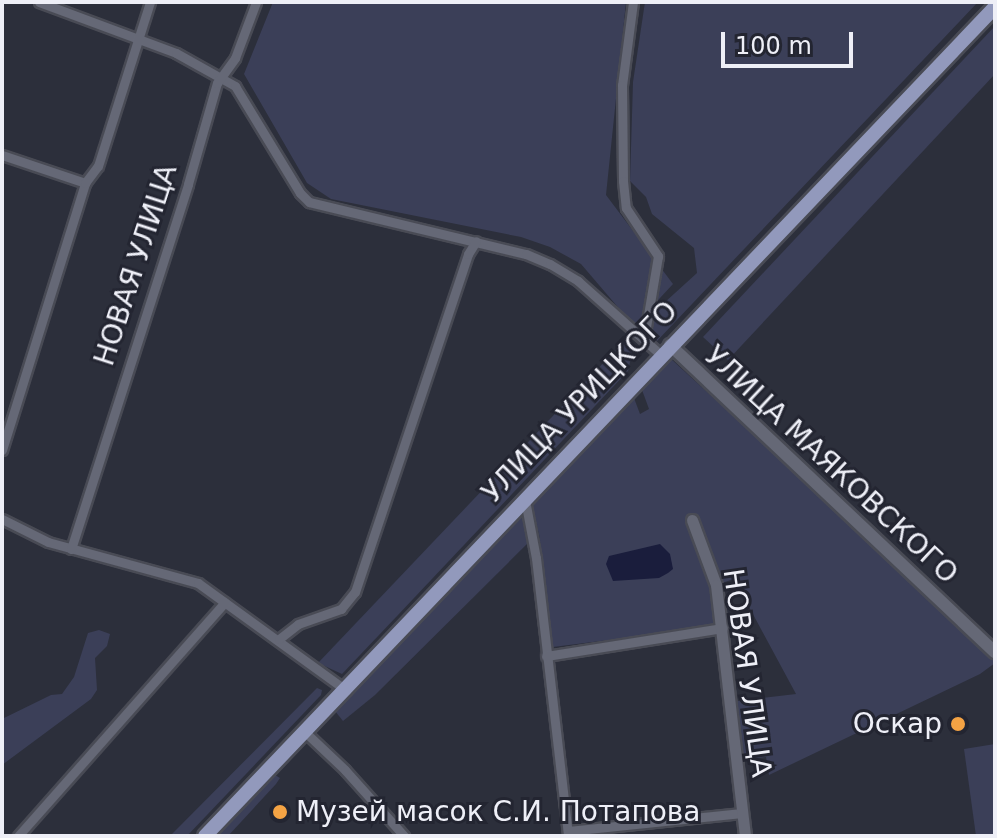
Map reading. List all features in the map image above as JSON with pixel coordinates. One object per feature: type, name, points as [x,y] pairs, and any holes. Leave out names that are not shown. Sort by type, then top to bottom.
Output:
[{"type":"main road","name":"УЛИЦА УРИЦКОГО","points":[[205,836],[346,690],[525,496],[995,7]]},
{"type":"main road","name":"УЛИЦА МАЯКОВСКОГО","points":[[665,350],[995,652]]},
{"type":"street","points":[[39,2],[137,38],[220,75],[244,98],[284,169],[309,202],[476,241],[550,264],[578,281],[644,339],[665,350]]},
{"type":"street","points":[[2,450],[85,183],[98,166],[150,2]]},
{"type":"street","name":"НОВАЯ УЛИЦА","points":[[71,549],[220,75],[235,58],[256,2]]},
{"type":"street","points":[[633,2],[622,85],[623,181],[626,208],[658,256],[644,339]]},
{"type":"street","points":[[2,155],[85,183]]},
{"type":"street","points":[[279,639],[298,624],[341,609],[355,592],[468,254],[476,241]]},
{"type":"street","points":[[525,496],[536,558],[568,833],[742,813]]},
{"type":"street","points":[[2,519],[71,549],[198,583],[346,690]]},
{"type":"street","name":"НОВАЯ УЛИЦА","points":[[692,520],[716,585],[745,836]]},
{"type":"street","points":[[18,836],[225,602]]},
{"type":"street","points":[[546,656],[723,628]]},
{"type":"street","points":[[305,732],[345,770],[404,836]]},
{"type":"shaded area","points":[[273,2],[626,2],[606,195],[673,284],[634,326],[581,264],[550,247],[521,237],[331,199],[307,183],[244,74]]},
{"type":"shaded area","points":[[645,2],[978,2],[657,341],[650,329],[653,313],[697,273],[694,248],[652,214],[646,197],[630,181],[633,82]]},
{"type":"shaded area","points":[[995,26],[995,74],[728,360],[703,337]]},
{"type":"shaded area","points":[[626,339],[633,349],[628,371],[342,674],[318,663]]},
{"type":"shaded area","points":[[670,358],[995,656],[995,663],[980,674],[769,775],[766,757],[737,761],[729,702],[796,694],[734,579],[716,585],[720,626],[553,647],[539,534],[531,504],[634,398],[640,414],[649,409],[642,390]]},
{"type":"shaded area","points":[[522,512],[529,542],[375,695],[343,721],[335,711]]},
{"type":"shaded area","points":[[660,544],[670,554],[673,569],[668,573],[659,578],[613,581],[606,564],[609,556]]},
{"type":"shaded area","points":[[99,630],[110,634],[107,646],[95,658],[97,690],[91,699],[2,765],[2,719],[51,695],[62,694],[74,677],[88,633]]},
{"type":"shaded area","points":[[317,688],[322,690],[321,695],[187,836],[170,836]]},
{"type":"shaded area","points":[[995,744],[995,836],[976,836],[964,749]]},
{"type":"shaded area","points":[[275,775],[280,778],[276,784],[228,836],[212,836],[267,778]]},
{"type":"place","name":"Оскар","points":[[958,724]]},
{"type":"place","name":"Музей масок С.И. Потапова","points":[[280,812]]}]
